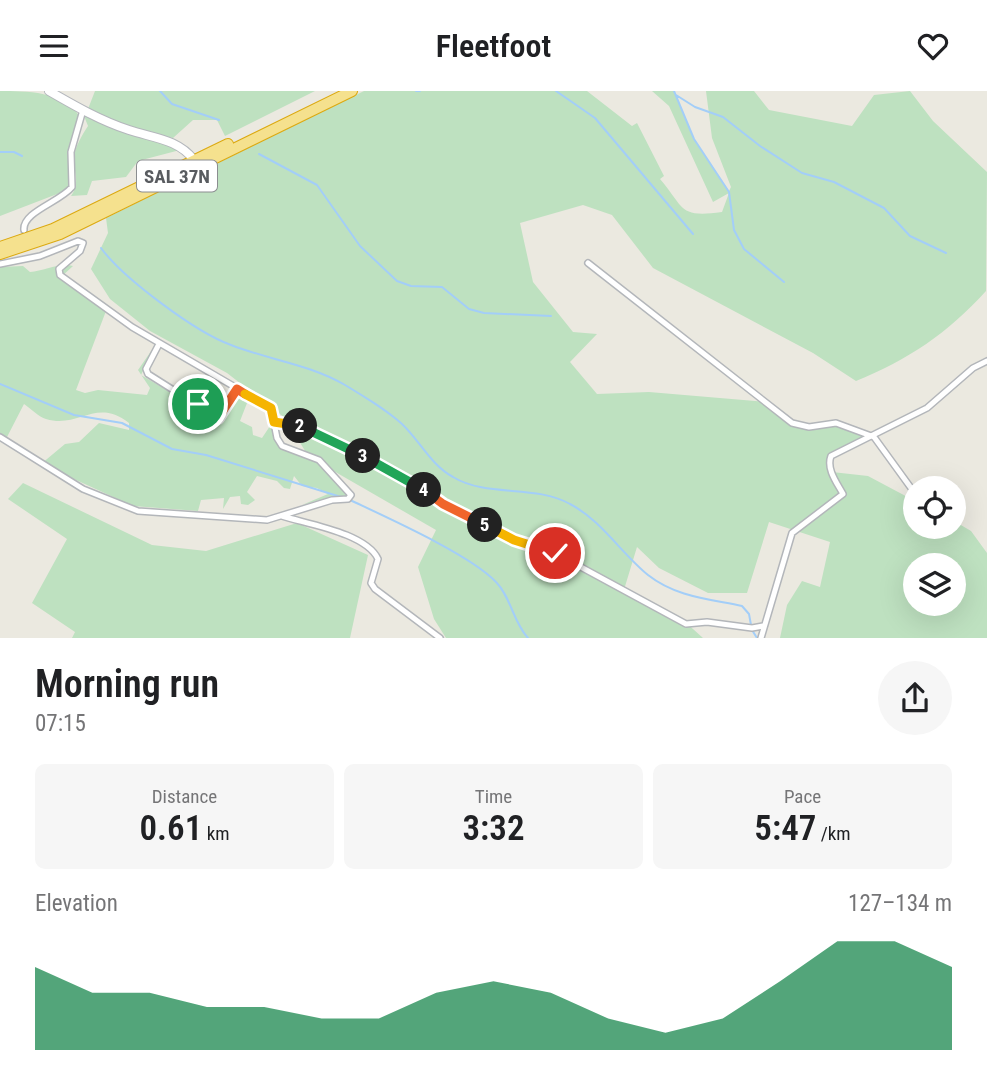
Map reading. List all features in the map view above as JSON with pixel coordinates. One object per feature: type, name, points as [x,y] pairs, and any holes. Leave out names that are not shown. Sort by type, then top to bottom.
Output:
[{"type":"highway","name":"SAL 37N","points":[[0,247],[53,229],[338,91]]},
{"type":"highway","name":"SAL 37N","points":[[0,254],[60,234],[352,91]]},
{"type":"street","points":[[49,91],[83,110],[129,130],[167,141],[186,150],[194,160]]},
{"type":"street","points":[[24,230],[25,219],[52,205],[72,187],[71,152],[83,110]]},
{"type":"street","points":[[0,264],[35,258],[80,241],[83,247],[61,267],[60,275],[159,344],[271,408],[277,438],[282,446],[319,460],[351,495],[348,499],[332,500],[282,516],[258,519],[132,510],[83,489],[0,437]]},
{"type":"street","points":[[32,250],[35,258]]},
{"type":"street","points":[[588,263],[792,423],[809,427],[836,423],[874,437],[903,477]]},
{"type":"street","points":[[159,344],[146,369],[148,374],[216,417],[222,416],[237,389]]},
{"type":"street","points":[[761,638],[792,533],[843,494],[832,472],[829,462],[831,456],[874,437],[927,408],[973,368],[987,361]]},
{"type":"street","points":[[274,422],[302,426],[336,442],[417,485],[443,504],[514,540],[555,553],[686,624],[707,622],[752,628],[763,626]]},
{"type":"street","points":[[282,516],[338,532],[369,548],[378,559],[371,583],[375,589],[440,638]]},
{"type":"green space","points":[[0,91],[32,92],[54,97],[73,108],[79,116],[69,150],[72,182],[65,191],[0,216]]},
{"type":"green space","points":[[95,91],[315,91],[225,136],[217,120],[193,120],[173,138],[128,127],[88,109]]},
{"type":"green space","points":[[364,91],[587,91],[632,126],[637,123],[664,176],[660,179],[679,204],[690,212],[708,213],[722,212],[729,193],[713,202],[669,106],[652,91],[674,91],[694,139],[729,191],[731,187],[712,138],[706,91],[754,91],[769,110],[852,126],[874,95],[910,91],[933,121],[987,172],[986,291],[957,320],[926,344],[893,364],[856,381],[813,353],[653,268],[612,215],[583,205],[520,223],[533,282],[573,332],[597,334],[570,362],[597,394],[649,392],[766,402],[802,427],[836,423],[874,437],[831,456],[832,472],[868,476],[903,495],[903,539],[966,539],[966,528],[971,531],[987,553],[987,638],[780,638],[787,605],[802,581],[820,587],[830,542],[769,522],[747,593],[708,593],[659,568],[637,547],[623,593],[683,620],[703,638],[446,638],[434,619],[418,567],[436,530],[325,466],[348,494],[347,497],[327,498],[302,505],[328,494],[317,488],[302,486],[294,476],[290,489],[284,488],[277,481],[257,476],[247,492],[255,500],[248,505],[241,504],[240,496],[230,497],[223,509],[224,498],[201,500],[198,511],[133,506],[41,464],[65,444],[79,442],[99,423],[129,430],[129,423],[117,416],[97,413],[58,421],[43,418],[24,404],[7,437],[0,433],[0,267],[23,266],[30,272],[63,265],[73,266],[61,277],[106,311],[76,390],[85,393],[98,390],[147,395],[150,388],[142,375],[221,422],[240,393],[249,398],[240,421],[252,427],[253,435],[262,438],[272,423],[279,446],[310,459],[285,418],[227,373],[150,331],[110,299],[91,269],[108,233],[106,218]]},
{"type":"green space","points":[[84,116],[90,116],[122,132],[159,139],[180,150],[138,161],[126,177],[92,181],[87,195],[71,196],[76,181],[75,153],[88,126]]},
{"type":"green space","points":[[156,344],[141,375],[138,370]]},
{"type":"green space","points":[[23,483],[152,545],[206,551],[297,523],[368,555],[350,638],[72,638],[75,632],[32,603],[67,539],[8,499]]},
{"type":"waterway","points":[[160,91],[172,104],[219,120]]},
{"type":"waterway","points":[[556,91],[595,118],[693,234]]},
{"type":"waterway","points":[[674,91],[694,139],[729,192],[734,230],[744,249],[784,282]]},
{"type":"waterway","points":[[676,95],[695,107],[723,117],[760,146],[802,173],[834,182],[884,208],[910,236],[946,253]]},
{"type":"waterway","points":[[0,152],[14,152],[22,156]]},
{"type":"waterway","points":[[259,154],[317,185],[360,246],[397,281],[411,286],[442,287],[469,309],[484,313],[551,316]]},
{"type":"waterway","points":[[101,248],[142,288],[199,329],[231,345],[331,378],[375,403],[402,424],[438,466],[453,477],[481,487],[541,494],[570,504],[601,528],[648,575],[670,588],[693,596],[742,606],[749,614],[751,625]]},
{"type":"waterway","points":[[0,384],[74,415],[122,423],[172,449],[206,455],[341,497]]},
{"type":"waterway","points":[[350,500],[427,537],[484,571],[501,588],[528,638]]},
{"type":"waterway","points":[[752,630],[757,638]]},
{"type":"route","points":[[198,404],[220,417],[237,389],[271,408],[274,422],[302,426],[417,485],[443,504],[507,537],[555,553]]}]
